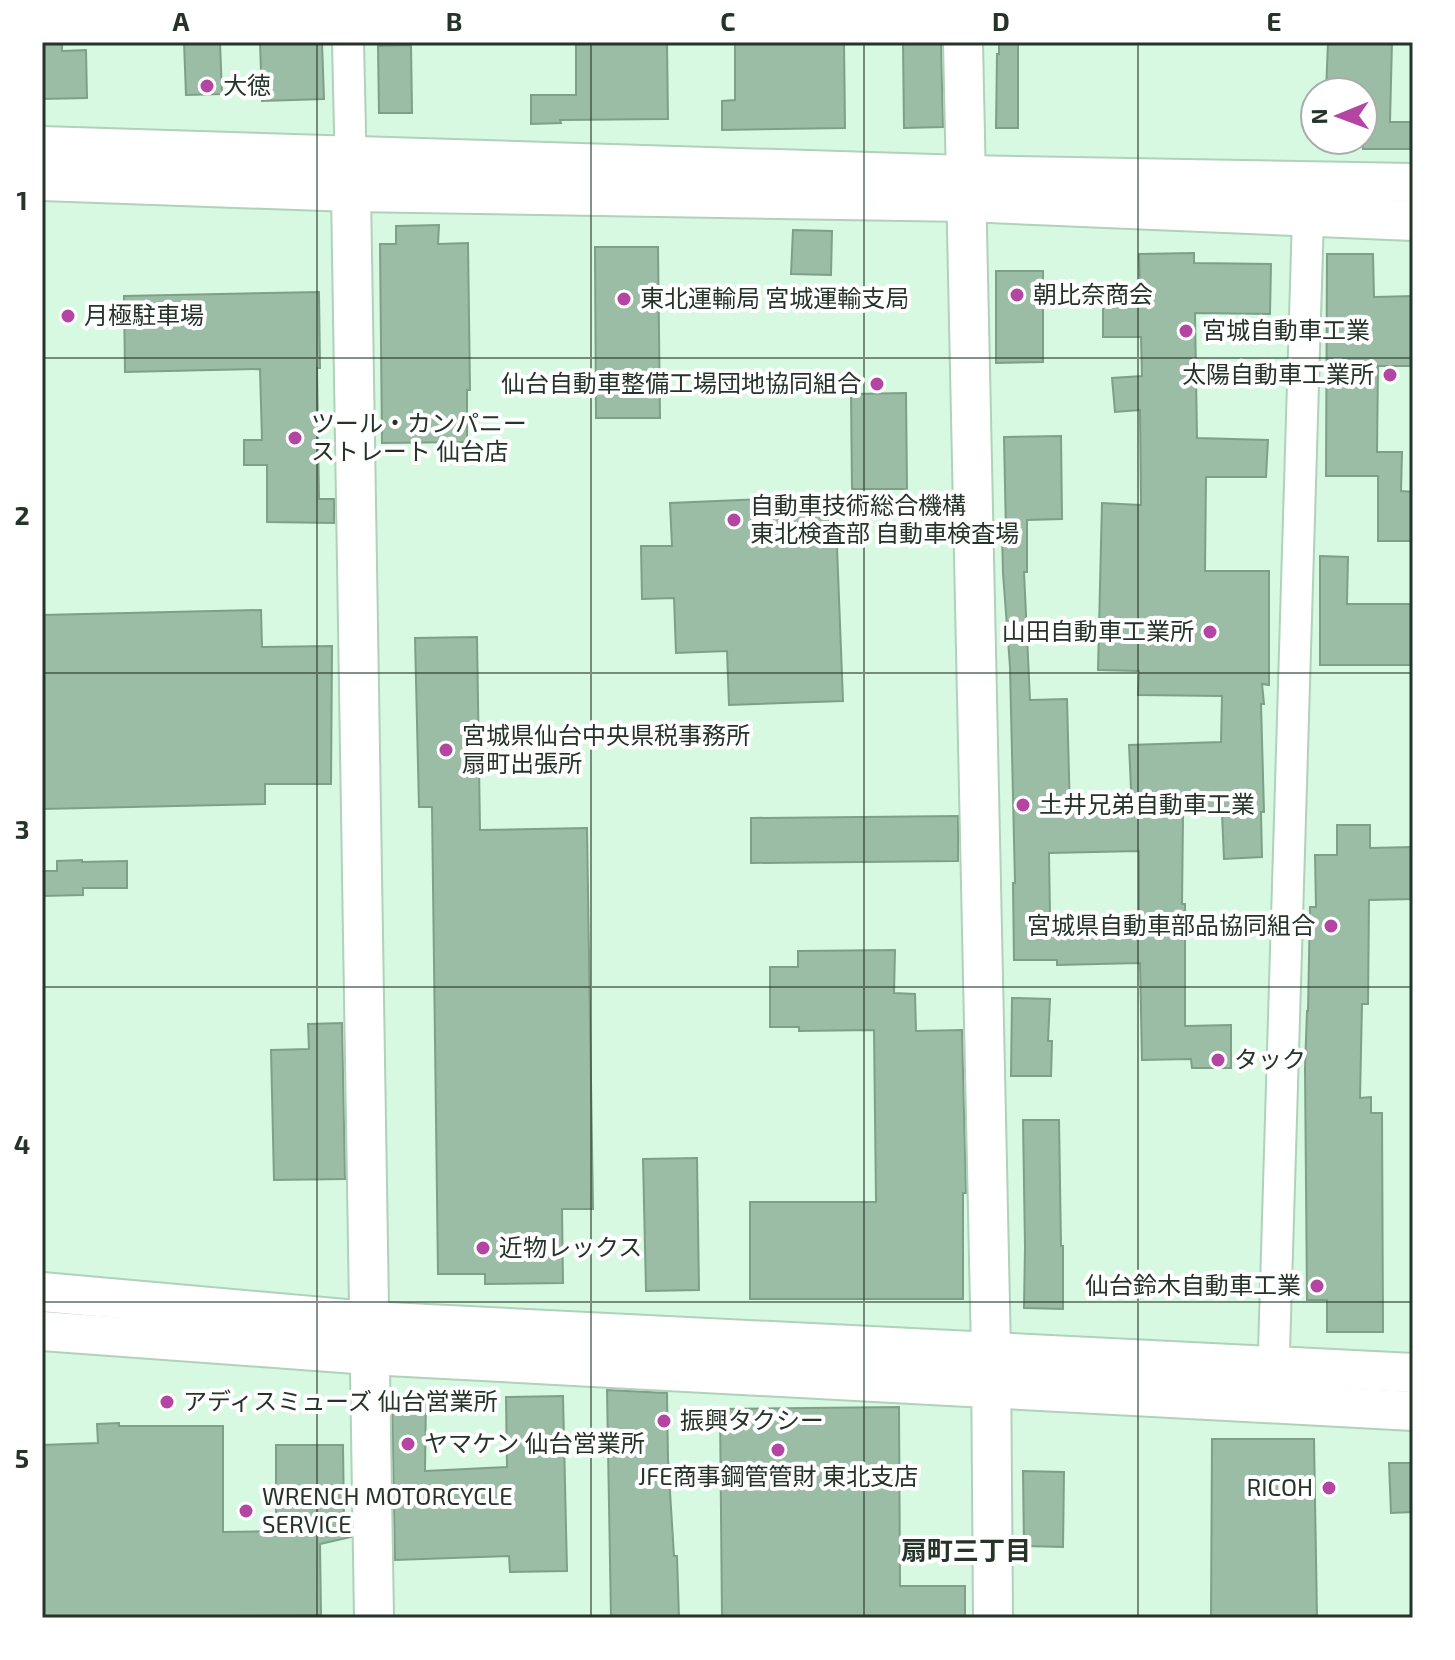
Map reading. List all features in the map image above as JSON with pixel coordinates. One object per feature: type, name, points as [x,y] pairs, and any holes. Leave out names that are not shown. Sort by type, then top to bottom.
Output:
[{"type":"street","points":[[348,42],[374,1618]]},
{"type":"street","points":[[963,42],[991,1370],[993,1618]]},
{"type":"street","points":[[42,146],[350,155],[966,188],[1311,199],[1413,221]]},
{"type":"street","points":[[42,181],[351,192],[966,188]]},
{"type":"street","points":[[1311,199],[1413,183]]},
{"type":"street","points":[[1273,1403],[1311,199]]},
{"type":"street","points":[[42,1292],[368,1338]]},
{"type":"street","points":[[42,1331],[368,1338],[991,1370],[1273,1403],[1413,1411]]},
{"type":"street","points":[[991,1370],[1273,1366],[1413,1373]]},
{"type":"building","points":[[42,42],[62,42],[62,51],[86,50],[87,98],[42,99]]},
{"type":"building","points":[[184,42],[220,42],[222,94],[186,95]]},
{"type":"building","points":[[260,42],[322,42],[324,99],[262,101]]},
{"type":"building","points":[[576,42],[667,42],[668,119],[560,120],[561,123],[531,124],[531,95],[576,95]]},
{"type":"building","points":[[735,42],[844,42],[845,128],[722,130],[722,101],[735,100]]},
{"type":"building","points":[[903,42],[941,42],[943,127],[904,128]]},
{"type":"building","points":[[999,42],[1018,42],[1018,128],[996,128]]},
{"type":"building","points":[[1328,42],[1392,42],[1390,122],[1413,122],[1413,149],[1379,149],[1379,76],[1327,76]]},
{"type":"building","points":[[411,45],[412,113],[379,113],[378,46]]},
{"type":"building","points":[[439,225],[438,244],[468,243],[470,390],[467,390],[467,442],[382,443],[380,244],[396,244],[396,226]]},
{"type":"building","points":[[793,230],[832,231],[831,275],[791,274]]},
{"type":"building","points":[[595,247],[658,247],[660,418],[596,418]]},
{"type":"building","points":[[1194,253],[1194,263],[1271,264],[1270,314],[1195,313],[1197,438],[1268,440],[1266,477],[1206,477],[1205,571],[1269,571],[1269,685],[1262,684],[1264,704],[1261,704],[1262,857],[1224,859],[1222,813],[1183,814],[1185,1026],[1231,1025],[1231,1068],[1192,1068],[1191,1059],[1142,1060],[1140,963],[1057,965],[1057,960],[1014,960],[1010,667],[1002,533],[1006,533],[1004,437],[1061,436],[1062,519],[1027,520],[1027,572],[1024,572],[1030,700],[1067,699],[1070,813],[1132,811],[1129,745],[1221,742],[1222,696],[1138,695],[1139,671],[1098,670],[1102,503],[1141,505],[1140,410],[1115,412],[1112,378],[1142,376],[1141,337],[1103,337],[1103,291],[1140,291],[1139,254]],"holes":[[[1139,851],[1139,915],[1050,916],[1049,853]]]},
{"type":"building","points":[[1327,254],[1373,254],[1374,297],[1413,296],[1413,366],[1378,366],[1377,452],[1402,452],[1401,491],[1413,492],[1413,541],[1378,541],[1378,476],[1326,476]]},
{"type":"building","points":[[996,271],[1043,271],[1043,362],[996,363]]},
{"type":"building","points":[[319,292],[319,499],[334,499],[334,523],[267,522],[267,465],[244,465],[244,440],[262,440],[260,369],[125,372],[124,296]]},
{"type":"building","points":[[906,393],[907,489],[852,489],[851,394]]},
{"type":"building","points":[[835,496],[843,701],[729,705],[727,651],[676,653],[674,598],[642,599],[641,546],[672,546],[670,503]]},
{"type":"building","points":[[1320,556],[1348,557],[1347,604],[1413,604],[1413,665],[1320,665]]},
{"type":"building","points":[[261,610],[262,647],[332,646],[331,784],[265,784],[265,804],[42,809],[42,615]]},
{"type":"building","points":[[477,637],[480,830],[587,828],[593,1209],[562,1209],[563,1283],[485,1284],[485,1274],[438,1274],[432,807],[419,807],[415,638]]},
{"type":"building","points":[[958,816],[958,861],[751,863],[751,818]]},
{"type":"building","points":[[1337,825],[1370,825],[1370,848],[1413,847],[1413,899],[1369,900],[1368,1004],[1362,1004],[1360,1098],[1371,1097],[1371,1113],[1382,1113],[1383,1332],[1327,1332],[1327,1300],[1307,1300],[1305,1068],[1310,907],[1316,907],[1315,855],[1337,855]]},
{"type":"building","points":[[57,861],[127,861],[127,888],[83,888],[83,895],[42,896],[42,871],[57,871]]},
{"type":"building","points":[[895,950],[894,993],[915,994],[916,1031],[962,1030],[966,1193],[963,1193],[963,1299],[750,1299],[750,1202],[876,1202],[874,1030],[799,1031],[799,1027],[770,1027],[770,967],[798,967],[798,951]]},
{"type":"building","points":[[1012,998],[1050,999],[1048,1041],[1052,1041],[1051,1076],[1011,1076]]},
{"type":"building","points":[[342,1023],[345,1179],[274,1180],[271,1050],[309,1049],[308,1024]]},
{"type":"building","points":[[1023,1120],[1059,1120],[1063,1309],[1024,1308]]},
{"type":"building","points":[[697,1158],[699,1290],[646,1291],[643,1159]]},
{"type":"building","points":[[607,1390],[667,1393],[668,1459],[679,1618],[611,1618]]},
{"type":"building","points":[[392,1395],[426,1395],[425,1471],[507,1467],[506,1397],[563,1396],[567,1571],[510,1572],[509,1556],[395,1560]]},
{"type":"building","points":[[899,1407],[900,1586],[965,1586],[965,1618],[722,1618],[720,1409]]},
{"type":"building","points":[[119,1423],[119,1426],[223,1426],[223,1532],[276,1531],[276,1445],[343,1445],[344,1521],[350,1522],[351,1537],[320,1544],[321,1615],[42,1618],[42,1445],[98,1443],[97,1424]]},
{"type":"building","points":[[1212,1439],[1314,1439],[1317,1618],[1211,1618]]},
{"type":"building","points":[[1389,1463],[1412,1463],[1413,1512],[1391,1513]]},
{"type":"building","points":[[1023,1471],[1064,1472],[1063,1547],[1024,1546]]},
{"type":"place","name":"大徳","points":[[207,86]]},
{"type":"place","name":"朝比奈商会","points":[[1017,295]]},
{"type":"place","name":"東北運輸局 宮城運輸支局","points":[[624,299]]},
{"type":"place","name":"月極駐車場","points":[[68,316]]},
{"type":"place","name":"宮城自動車工業","points":[[1186,331]]},
{"type":"place","name":"太陽自動車工業所","points":[[1390,375]]},
{"type":"place","name":"仙台自動車整備工場団地協同組合","points":[[877,384]]},
{"type":"place","name":"ツール・カンパニー ストレート 仙台店","points":[[295,438]]},
{"type":"place","name":"自動車技術総合機構 東北検査部 自動車検査場","points":[[734,520]]},
{"type":"place","name":"山田自動車工業所","points":[[1210,632]]},
{"type":"place","name":"宮城県仙台中央県税事務所 扇町出張所","points":[[446,750]]},
{"type":"place","name":"土井兄弟自動車工業","points":[[1023,805]]},
{"type":"place","name":"宮城県自動車部品協同組合","points":[[1331,926]]},
{"type":"place","name":"タック","points":[[1218,1060]]},
{"type":"place","name":"近物レックス","points":[[483,1248]]},
{"type":"place","name":"仙台鈴木自動車工業","points":[[1317,1286]]},
{"type":"place","name":"アディスミューズ 仙台営業所","points":[[167,1402]]},
{"type":"place","name":"振興タクシー","points":[[664,1421]]},
{"type":"place","name":"ヤマケン 仙台営業所","points":[[408,1444]]},
{"type":"place","name":"JFE商事鋼管管財 東北支店","points":[[778,1450]]},
{"type":"place","name":"RICOH","points":[[1329,1488]]},
{"type":"place","name":"WRENCH MOTORCYCLE SERVICE","points":[[246,1511]]},
{"type":"district","name":"扇町三丁目","points":[[966,1551]]}]
